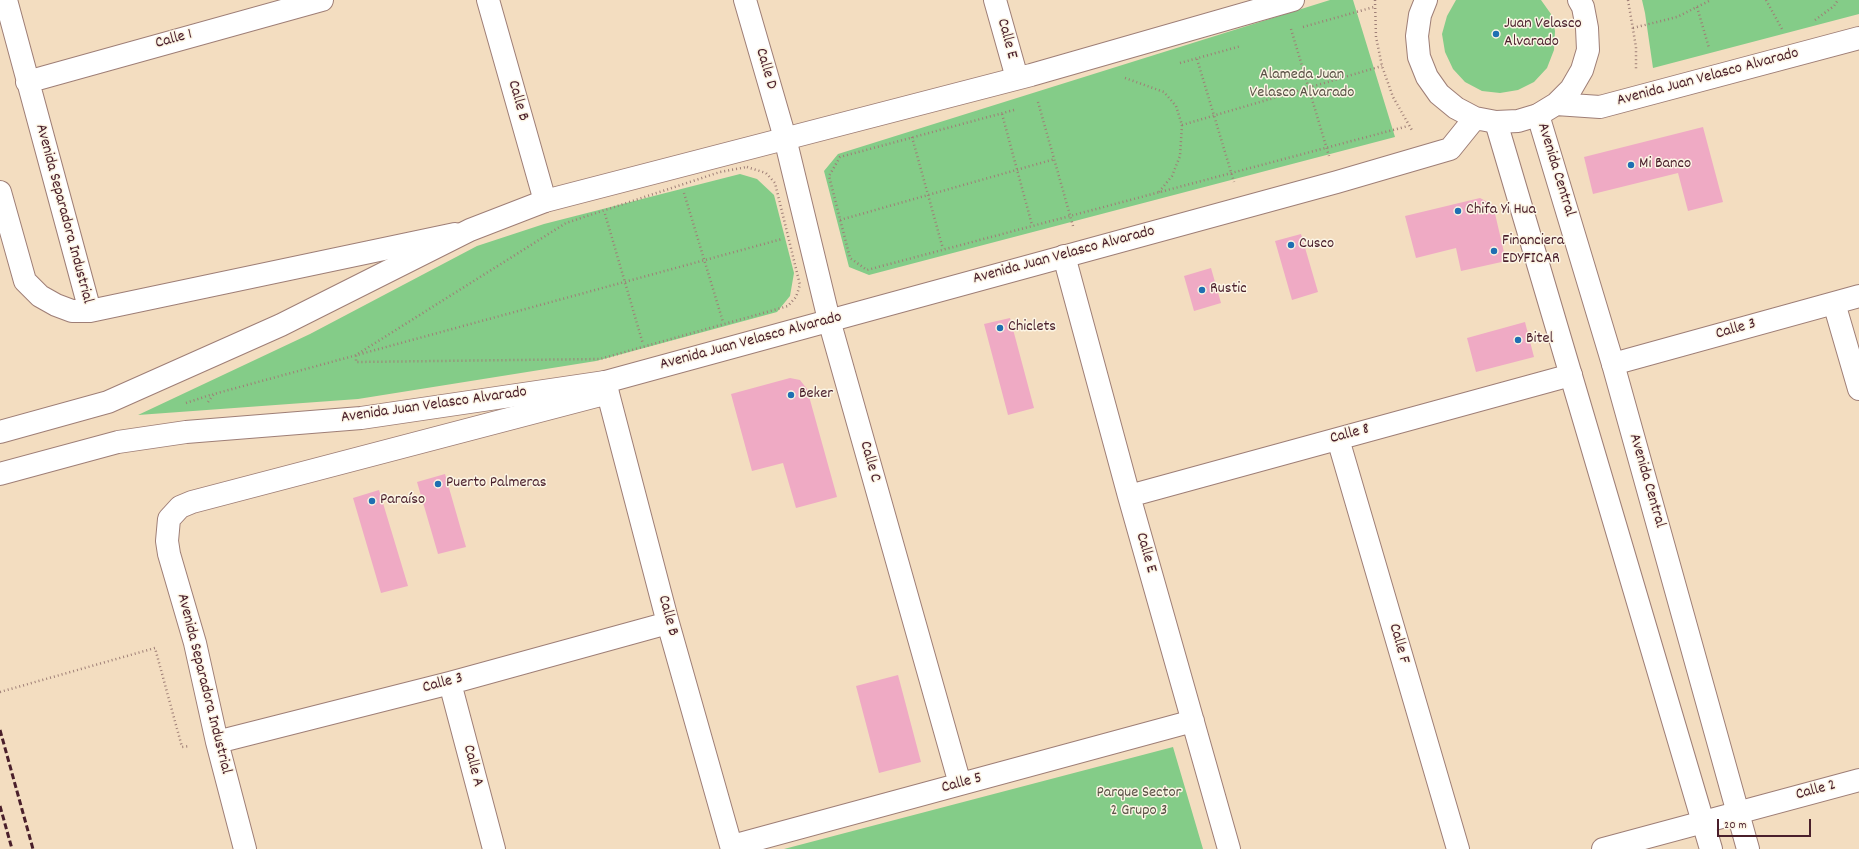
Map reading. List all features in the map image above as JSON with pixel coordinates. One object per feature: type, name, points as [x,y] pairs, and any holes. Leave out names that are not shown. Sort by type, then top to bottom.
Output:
[{"type":"street","name":"Avenida Separadora Industrial","points":[[0,192],[25,281],[40,296],[56,305],[72,311],[90,311],[6,0]]},
{"type":"street","name":"Calle 1","points":[[27,82],[257,8],[322,0]]},
{"type":"street","name":"Calle B","points":[[488,0],[545,201]]},
{"type":"street","name":"Calle D","points":[[745,0],[785,138]]},
{"type":"street","name":"Calle E","points":[[995,0],[1024,76]]},
{"type":"street","points":[[1426,0],[1420,14],[1417,36],[1419,57],[1427,77],[1439,94],[1456,108],[1475,118],[1496,122],[1518,121],[1547,109],[1571,89],[1582,70],[1588,50],[1588,28],[1583,7],[1579,0]]},
{"type":"street","points":[[0,432],[108,402],[281,325],[470,230],[545,201],[597,187],[679,175],[785,138],[1024,76],[1288,1]]},
{"type":"street","name":"Avenida Juan Velasco Alvarado","points":[[1547,109],[1600,107],[1859,38]]},
{"type":"street","name":"Avenida Central","points":[[1547,109],[1613,364],[1748,849]]},
{"type":"street","name":"Avenida Juan Velasco Alvarado","points":[[169,519],[180,507],[192,502],[606,388],[651,369],[1337,182],[1450,148],[1475,118]]},
{"type":"street","points":[[1496,122],[1710,849]]},
{"type":"street","name":"Calle C","points":[[785,138],[829,320],[960,784]]},
{"type":"street","points":[[90,311],[470,230]]},
{"type":"street","name":"Calle E","points":[[1072,254],[1129,496],[1229,849]]},
{"type":"street","name":"Calle 3","points":[[1613,364],[1859,296]]},
{"type":"street","points":[[1834,303],[1859,389]]},
{"type":"street","name":"Calle 8","points":[[1129,496],[1571,375]]},
{"type":"street","name":"Calle B","points":[[606,388],[668,623],[732,848]]},
{"type":"street","name":"Avenida Juan Velasco Alvarado","points":[[0,474],[118,442],[186,432],[361,418],[606,388]]},
{"type":"street","name":"Calle F","points":[[1338,438],[1458,849]]},
{"type":"street","name":"Avenida Separadora Industrial","points":[[169,519],[167,541],[169,554],[195,643],[217,742],[245,849]]},
{"type":"street","name":"Calle 3","points":[[217,742],[450,683],[668,623]]},
{"type":"street","name":"Calle A","points":[[450,683],[494,849]]},
{"type":"street","name":"Calle 5","points":[[732,848],[1193,721]]},
{"type":"street","name":"Calle 2","points":[[1603,849],[1859,780]]},
{"type":"path","points":[[1375,0],[1376,36],[1382,66],[1393,97],[1408,126],[1430,154]]},
{"type":"path","points":[[1628,0],[1633,28],[1636,66],[1634,98]]},
{"type":"path","points":[[1633,28],[1677,17],[1711,0]]},
{"type":"path","points":[[1766,0],[1782,29]]},
{"type":"path","points":[[1288,1],[1308,88],[1337,182]]},
{"type":"path","points":[[1697,7],[1709,48]]},
{"type":"path","points":[[1189,29],[1242,208]]},
{"type":"path","points":[[1175,64],[1197,59]]},
{"type":"path","points":[[1182,125],[1382,66]]},
{"type":"path","points":[[1024,76],[1039,103],[1055,159],[1070,215],[1072,254]]},
{"type":"path","points":[[1131,76],[1124,77],[1164,92],[1176,106],[1182,125],[1180,156],[1172,176],[1159,192]]},
{"type":"path","points":[[1032,105],[1046,101]]},
{"type":"path","points":[[1017,109],[840,158],[830,176],[850,258],[867,270],[1408,126]]},
{"type":"path","points":[[1002,113],[1032,225]]},
{"type":"path","points":[[912,137],[943,249]]},
{"type":"path","points":[[840,220],[1055,159]]},
{"type":"path","points":[[747,168],[766,174],[775,182],[800,285],[796,297],[788,306],[600,359],[356,362],[356,355],[566,223],[604,211],[679,175],[720,172],[747,168]]},
{"type":"path","points":[[679,175],[730,348]]},
{"type":"path","points":[[597,187],[651,369]]},
{"type":"path","points":[[186,432],[214,394],[789,238]]},
{"type":"path","points":[[0,692],[155,648],[182,747],[194,746]]},
{"type":"green space","name":"Alameda Juan Velasco Alvarado","points":[[1330,0],[1353,0],[1395,137],[869,275],[849,267],[824,171],[838,154]]},
{"type":"green space","points":[[1456,0],[1541,0],[1551,14],[1555,31],[1554,50],[1547,68],[1534,82],[1518,90],[1500,93],[1482,91],[1465,82],[1453,69],[1445,52],[1442,34],[1447,16]]},
{"type":"green space","points":[[1642,0],[1859,0],[1859,14],[1653,68]]},
{"type":"green space","points":[[740,174],[757,179],[774,195],[794,273],[790,296],[777,312],[596,361],[358,399],[138,415],[310,334],[477,246],[544,224]]},
{"type":"green space","name":"Parque Sector 2 Grupo 3","points":[[1173,747],[1203,849],[784,849]]},
{"type":"building","points":[[1703,127],[1723,202],[1688,211],[1678,173],[1593,194],[1584,157]]},
{"type":"building","points":[[1480,198],[1493,205],[1506,261],[1461,271],[1456,248],[1416,258],[1405,216]]},
{"type":"building","points":[[1301,234],[1318,292],[1292,300],[1275,241]]},
{"type":"building","name":"Rustic","points":[[1211,268],[1221,303],[1194,311],[1184,276]]},
{"type":"building","points":[[1010,318],[1034,408],[1008,415],[984,324]]},
{"type":"building","points":[[1525,322],[1534,357],[1476,372],[1467,338]]},
{"type":"building","points":[[790,378],[800,380],[807,389],[837,497],[796,508],[783,463],[752,471],[731,394]]},
{"type":"building","points":[[445,474],[466,547],[438,554],[417,482]]},
{"type":"building","points":[[379,490],[408,586],[381,593],[353,498]]},
{"type":"building","points":[[898,675],[921,762],[879,773],[856,686]]},
{"type":"railway","points":[[0,730],[33,849]]},
{"type":"railway","points":[[0,806],[12,849]]},
{"type":"place","name":"Juan Velasco Alvarado","points":[[1496,34]]},
{"type":"place","name":"Mi Banco","points":[[1631,165]]},
{"type":"place","name":"Chifa Yi Hua","points":[[1458,211]]},
{"type":"place","name":"Cusco","points":[[1291,245]]},
{"type":"place","name":"Financiera EDYFICAR","points":[[1494,251]]},
{"type":"place","name":"Rustic","points":[[1202,290]]},
{"type":"place","name":"Chiclets","points":[[1000,328]]},
{"type":"place","name":"Bitel","points":[[1518,340]]},
{"type":"place","name":"Beker","points":[[791,395]]},
{"type":"place","name":"Puerto Palmeras","points":[[438,484]]},
{"type":"place","name":"Paraíso","points":[[372,501]]}]
